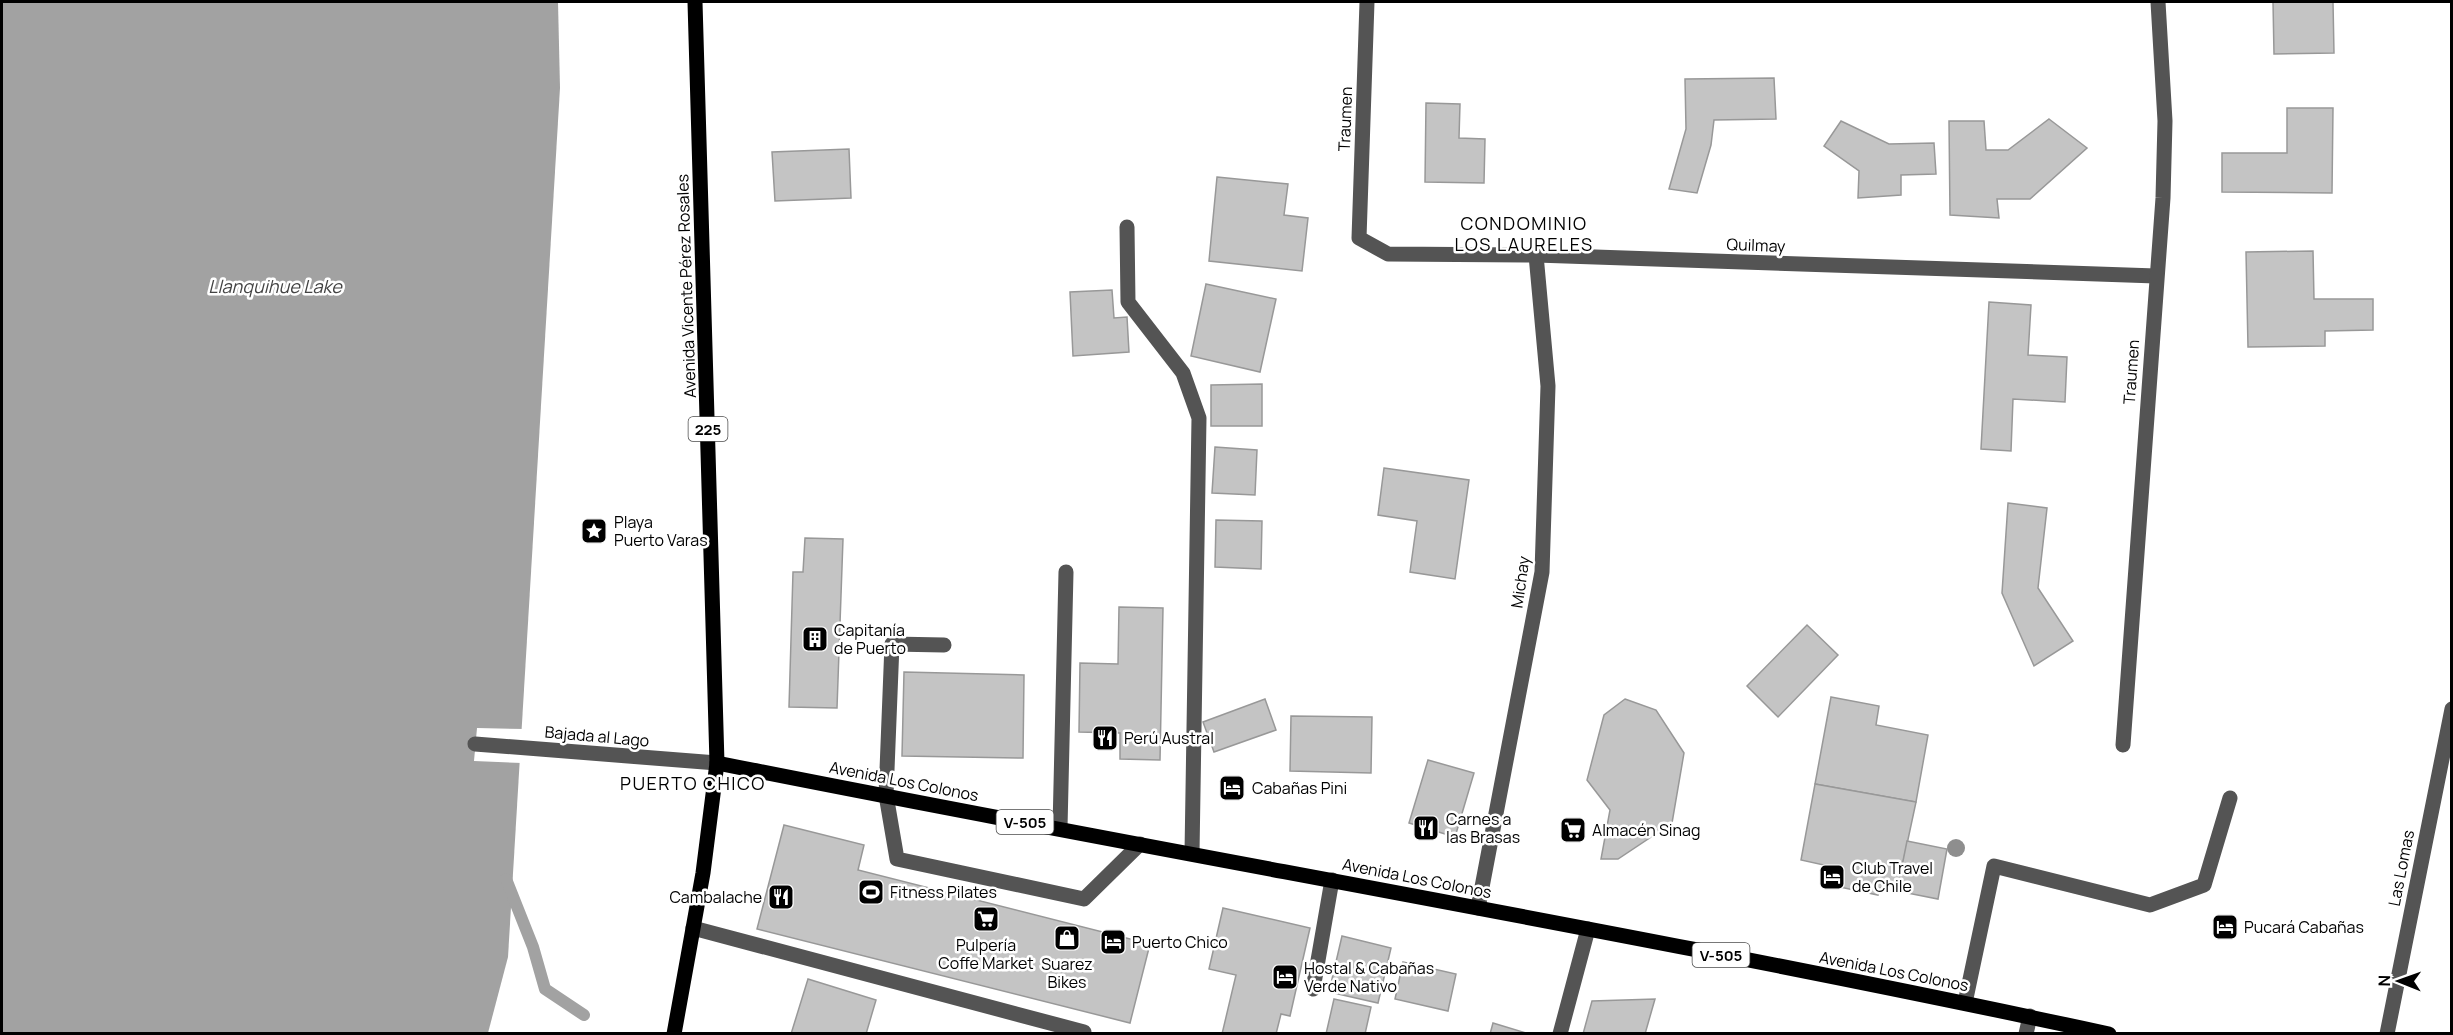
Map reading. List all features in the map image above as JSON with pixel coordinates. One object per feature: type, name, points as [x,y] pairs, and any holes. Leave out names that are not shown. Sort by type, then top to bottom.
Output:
[{"type":"main road","name":"Avenida Vicente Pérez Rosales","points":[[674,1034],[703,873],[717,763],[695,2]]},
{"type":"main road","name":"Avenida Los Colonos","points":[[717,763],[1588,929],[2030,1016],[2109,1034]]},
{"type":"street","name":"Traumen","points":[[1359,238],[1367,2]]},
{"type":"street","name":"Traumen","points":[[2122,745],[2163,198],[2165,121],[2158,2]]},
{"type":"street","points":[[1127,227],[1128,302],[1183,373],[1199,418],[1192,853]]},
{"type":"street","name":"Quilmay","points":[[1359,238],[1388,254],[1536,255],[2156,276]]},
{"type":"street","name":"Michay","points":[[1478,908],[1542,572],[1548,386],[1536,255]]},
{"type":"street","points":[[1060,828],[1066,572]]},
{"type":"street","points":[[944,645],[892,644],[886,795],[897,859],[1084,899],[1140,844]]},
{"type":"street","name":"Las Lomas","points":[[2386,1034],[2451,709]]},
{"type":"street","name":"Bajada al Lago","points":[[475,744],[717,763]]},
{"type":"street","points":[[1965,1003],[1994,866],[2150,905],[2205,885],[2230,798]]},
{"type":"street","points":[[1313,988],[1332,880]]},
{"type":"street","points":[[693,928],[1084,1032]]},
{"type":"street","points":[[1560,1034],[1588,929]]},
{"type":"street","points":[[2026,1034],[2030,1016]]},
{"type":"water","name":"Llanquihue Lake","points":[[2,2],[558,2],[560,88],[508,957],[488,1033],[2,1034]]},
{"type":"pier","points":[[477,728],[525,729],[522,763],[474,761]]},
{"type":"building","points":[[2273,2],[2333,2],[2334,53],[2274,54]]},
{"type":"building","points":[[1774,78],[1776,119],[1714,120],[1711,145],[1697,193],[1669,189],[1686,129],[1685,79]]},
{"type":"building","points":[[1426,103],[1460,104],[1459,138],[1485,139],[1484,183],[1425,182]]},
{"type":"building","points":[[2287,108],[2333,108],[2332,193],[2222,192],[2222,153],[2287,153]]},
{"type":"building","points":[[2049,119],[2087,148],[2030,199],[1997,199],[1999,218],[1950,215],[1949,121],[1984,121],[1986,150],[2008,150]]},
{"type":"building","points":[[1841,121],[1889,144],[1934,143],[1936,174],[1901,175],[1901,195],[1858,198],[1859,171],[1824,146]]},
{"type":"building","points":[[849,149],[851,198],[775,201],[772,152]]},
{"type":"building","points":[[1217,177],[1288,184],[1284,215],[1308,218],[1302,271],[1209,261]]},
{"type":"building","points":[[2313,251],[2314,299],[2373,299],[2373,330],[2325,331],[2325,346],[2248,347],[2246,252]]},
{"type":"building","points":[[1206,284],[1276,299],[1260,372],[1191,356]]},
{"type":"building","points":[[1112,290],[1114,318],[1127,317],[1129,352],[1073,356],[1070,292]]},
{"type":"building","points":[[1989,302],[2031,305],[2028,355],[2067,357],[2065,402],[2013,399],[2011,451],[1981,449]]},
{"type":"building","points":[[1262,384],[1262,426],[1211,426],[1211,385]]},
{"type":"building","points":[[1215,447],[1257,450],[1255,495],[1212,493]]},
{"type":"building","points":[[1384,468],[1469,480],[1455,579],[1410,572],[1417,521],[1378,515]]},
{"type":"building","points":[[2008,503],[2047,508],[2038,588],[2073,641],[2034,666],[2002,593]]},
{"type":"building","points":[[1216,520],[1262,521],[1261,569],[1215,567]]},
{"type":"building","name":"Capitanía de Puerto","points":[[805,538],[843,539],[837,708],[789,707],[793,572],[803,572]]},
{"type":"building","points":[[1119,607],[1163,608],[1160,760],[1120,759],[1120,733],[1079,732],[1080,663],[1118,664]]},
{"type":"building","points":[[1807,625],[1838,655],[1778,717],[1747,686]]},
{"type":"building","points":[[904,672],[1024,675],[1023,758],[902,756]]},
{"type":"building","points":[[1831,697],[1879,706],[1876,725],[1928,735],[1916,802],[1815,784]]},
{"type":"building","points":[[1265,699],[1276,730],[1214,752],[1203,722]]},
{"type":"building","points":[[1625,699],[1656,710],[1684,753],[1672,823],[1618,859],[1601,859],[1610,810],[1587,780],[1604,715]]},
{"type":"building","points":[[1291,716],[1372,717],[1371,773],[1290,771]]},
{"type":"building","points":[[1428,760],[1474,773],[1455,837],[1409,823]]},
{"type":"building","points":[[1815,784],[1916,802],[1897,891],[1880,888],[1878,895],[1830,885],[1833,867],[1801,860]]},
{"type":"building","points":[[784,825],[864,845],[858,870],[1150,944],[1130,1023],[757,929]]},
{"type":"building","points":[[1907,841],[1947,849],[1938,899],[1897,891]]},
{"type":"building","points":[[1223,908],[1310,928],[1290,1016],[1281,1014],[1276,1034],[1222,1034],[1236,975],[1209,969]]},
{"type":"building","points":[[1342,936],[1391,948],[1378,1003],[1329,992]]},
{"type":"building","points":[[1403,962],[1456,974],[1448,1011],[1395,999]]},
{"type":"building","points":[[808,979],[876,1000],[866,1034],[791,1034]]},
{"type":"building","points":[[1334,999],[1371,1007],[1365,1034],[1326,1034]]},
{"type":"building","points":[[1655,999],[1645,1034],[1583,1034],[1592,1001]]},
{"type":"building","points":[[1493,1023],[1529,1034],[1490,1034]]},
{"type":"waterway","points":[[506,879],[533,947],[545,989],[584,1015]]},
{"type":"place","name":"Playa Puerto Varas","points":[[594,531]]},
{"type":"place","name":"Capitanía de Puerto","points":[[815,639]]},
{"type":"place","name":"Perú Austral","points":[[1105,738]]},
{"type":"place","name":"Cabañas Pini","points":[[1232,788]]},
{"type":"place","name":"Carnes a las Brasas","points":[[1426,828]]},
{"type":"place","name":"Almacén Sinag","points":[[1573,830]]},
{"type":"place","name":"Club Travel de Chile","points":[[1832,877]]},
{"type":"place","name":"Fitness Pilates","points":[[871,892]]},
{"type":"place","name":"Cambalache","points":[[781,897]]},
{"type":"place","name":"Pulpería Coffe Market","points":[[986,919]]},
{"type":"place","name":"Pucará Cabañas","points":[[2225,927]]},
{"type":"place","name":"Suarez Bikes","points":[[1067,938]]},
{"type":"place","name":"Puerto Chico","points":[[1113,942]]},
{"type":"place","name":"Hostal & Cabañas Verde Nativo","points":[[1285,977]]},
{"type":"district","name":"CONDOMINIO LOS LAURELES","points":[[1524,233]]},
{"type":"district","name":"PUERTO CHICO","points":[[693,783]]}]
